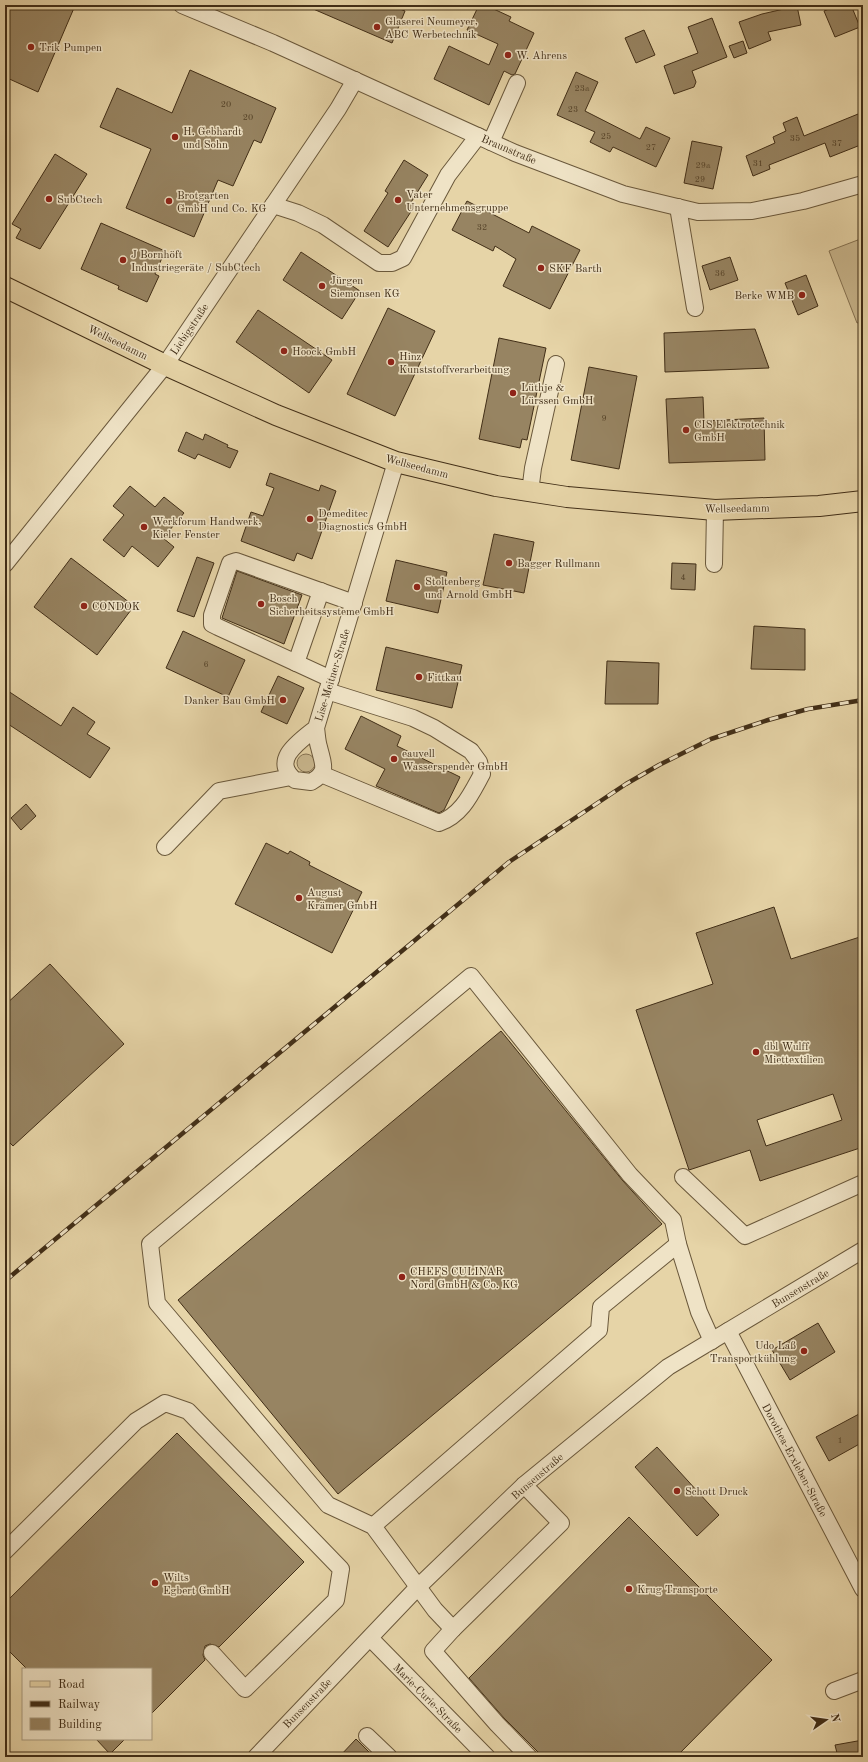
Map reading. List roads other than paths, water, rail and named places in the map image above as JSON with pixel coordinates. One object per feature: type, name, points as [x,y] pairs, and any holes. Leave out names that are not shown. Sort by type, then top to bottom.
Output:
[{"type":"main road","name":"Wellseedamm","points":[[5,288],[164,365],[283,418],[396,462],[496,486],[530,492],[567,497],[715,510],[820,506],[863,501]]},
{"type":"street","name":"Braunstraße","points":[[182,5],[355,80],[484,139],[623,194],[698,212],[752,211],[803,201],[857,186]]},
{"type":"street","name":"Liebigstraße","points":[[5,564],[164,365],[338,110],[355,80]]},
{"type":"street","points":[[273,205],[298,213],[324,225],[378,263],[392,263],[403,258],[448,174],[484,139],[517,82]]},
{"type":"street","points":[[678,207],[695,308]]},
{"type":"street","points":[[530,492],[533,468],[556,364]]},
{"type":"street","name":"Lise-Meitner-Straße","points":[[321,774],[324,765],[319,748],[316,728],[396,462]]},
{"type":"street","points":[[714,564],[715,510]]},
{"type":"street","points":[[165,847],[219,791],[291,777],[295,780],[310,782],[321,774],[439,823],[450,819],[464,805],[482,774],[479,762],[470,751],[434,728],[413,718],[329,685],[296,663],[212,624],[212,615],[230,563],[236,561],[354,603]]},
{"type":"street","points":[[296,663],[321,591]]},
{"type":"street","name":"Lise-Meitner-Straße","points":[[291,777],[286,770],[285,761],[289,752],[316,728]]},
{"type":"street","points":[[453,1629],[435,1610],[372,1526],[328,1505],[157,1303],[150,1244],[471,976],[630,1175],[673,1220],[678,1244],[699,1312],[712,1341]]},
{"type":"street","points":[[683,1176],[745,1236],[863,1183]]},
{"type":"street","points":[[372,1526],[599,1330],[601,1307],[678,1244]]},
{"type":"street","name":"Bunsenstraße","points":[[256,1757],[418,1587],[524,1485],[668,1367],[863,1250]]},
{"type":"street","name":"Dorothea-Erxleben-Straße","points":[[728,1331],[863,1589]]},
{"type":"street","points":[[5,1551],[136,1421],[165,1402],[188,1411],[341,1569],[336,1600],[245,1689],[212,1654]]},
{"type":"street","points":[[524,1485],[561,1523],[453,1629],[433,1651],[497,1724],[529,1757]]},
{"type":"street","name":"Marie-Curie-Straße","points":[[370,1638],[487,1757]]},
{"type":"street","points":[[834,1692],[863,1680]]},
{"type":"street","points":[[367,1736],[389,1757]]},
{"type":"railway","points":[[5,1281],[509,862],[626,784],[659,765],[711,739],[768,720],[808,709],[863,700]]},
{"type":"place","name":"Glaserei Neumeyer, ABC Werbetechnik","points":[[377,27]]},
{"type":"place","name":"Trik Pumpen","points":[[31,47]]},
{"type":"place","name":"W. Ahrens","points":[[508,55]]},
{"type":"place","name":"H. Gebhardt und Sohn","points":[[175,137]]},
{"type":"place","name":"SubCtech","points":[[49,199]]},
{"type":"place","name":"Vater Unternehmensgruppe","points":[[398,200]]},
{"type":"place","name":"Brotgarten GmbH und Co. KG","points":[[169,201]]},
{"type":"place","name":"J Bornhöft Industriegeräte / SubCtech","points":[[123,260]]},
{"type":"place","name":"SKF Barth","points":[[541,268]]},
{"type":"place","name":"Jürgen Siemonsen KG","points":[[322,286]]},
{"type":"place","name":"Berke WMB","points":[[802,295]]},
{"type":"place","name":"Hoock GmbH","points":[[284,351]]},
{"type":"place","name":"Hinz Kunststoffverarbeitung","points":[[391,362]]},
{"type":"place","name":"Lüthje & Lürssen GmbH","points":[[513,393]]},
{"type":"place","name":"CIS Elektrotechnik GmbH","points":[[686,430]]},
{"type":"place","name":"Demeditec Diagnostics GmbH","points":[[310,519]]},
{"type":"place","name":"Werkforum Handwerk, Kieler Fenster","points":[[144,527]]},
{"type":"place","name":"Bagger Rullmann","points":[[509,563]]},
{"type":"place","name":"Stoltenberg und Arnold GmbH","points":[[417,587]]},
{"type":"place","name":"Bosch Sicherheitssysteme GmbH","points":[[261,604]]},
{"type":"place","name":"CONDOK","points":[[84,606]]},
{"type":"place","name":"Fittkau","points":[[419,677]]},
{"type":"place","name":"Danker Bau GmbH","points":[[283,700]]},
{"type":"place","name":"eauvell Wasserspender GmbH","points":[[394,759]]},
{"type":"place","name":"August Krämer GmbH","points":[[299,898]]},
{"type":"place","name":"dbl Wulff Miettextilien","points":[[756,1052]]},
{"type":"place","name":"CHEFS CULINAR Nord GmbH & Co. KG","points":[[402,1277]]},
{"type":"place","name":"Udo Laß Transportkühlung","points":[[804,1351]]},
{"type":"place","name":"Schott Druck","points":[[677,1491]]},
{"type":"place","name":"Wilts Egbert GmbH","points":[[155,1583]]},
{"type":"place","name":"Krug Transporte","points":[[629,1589]]}]
